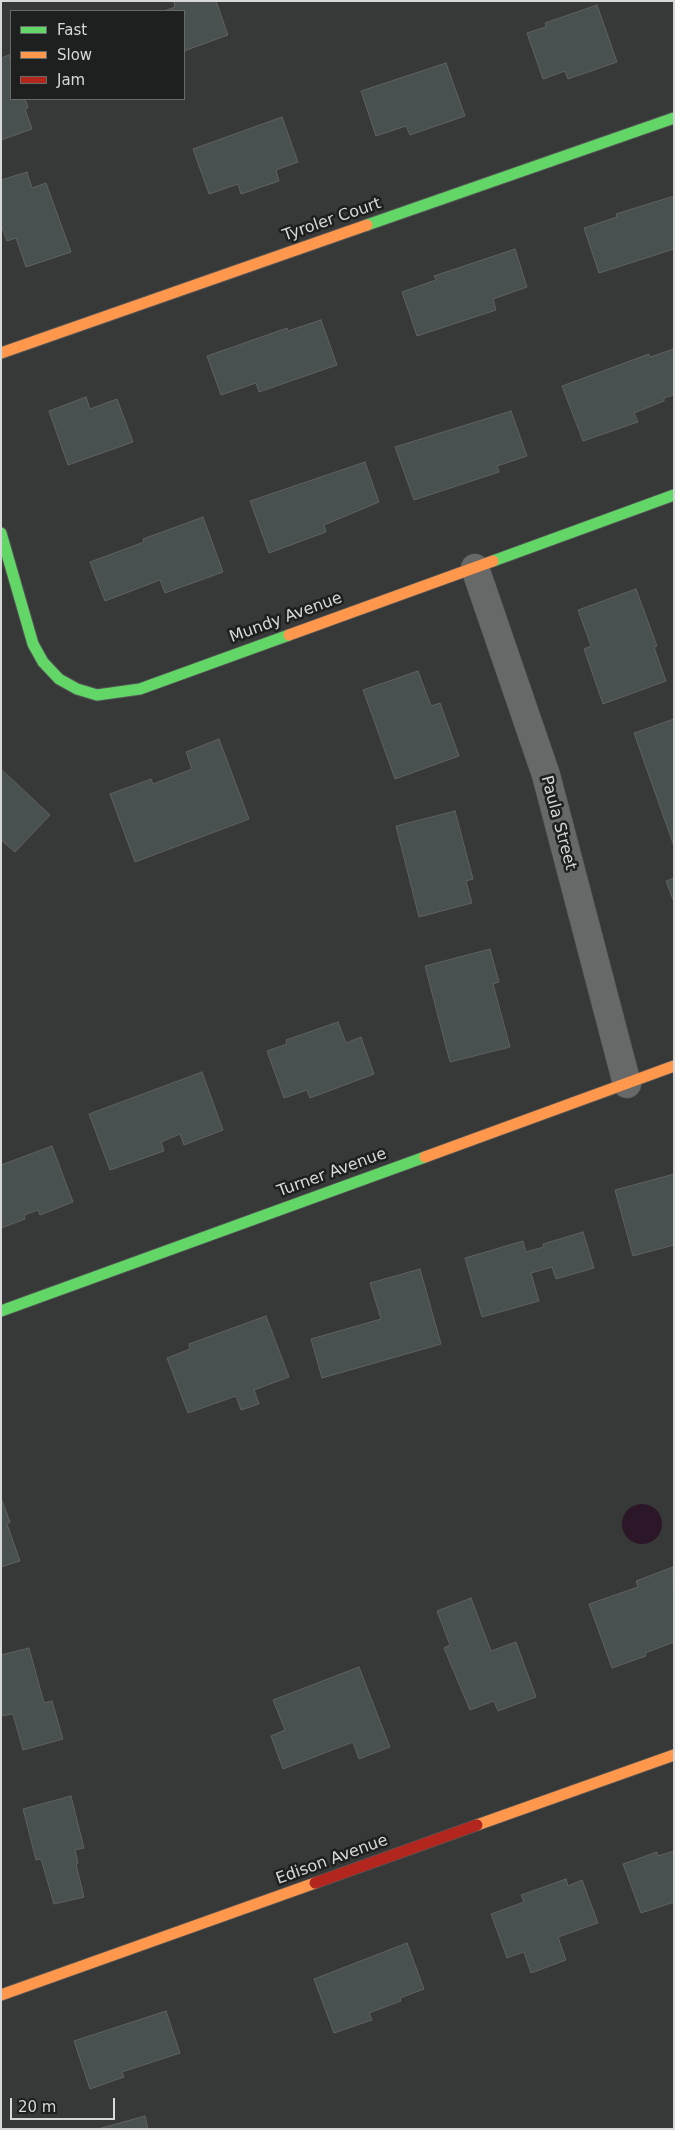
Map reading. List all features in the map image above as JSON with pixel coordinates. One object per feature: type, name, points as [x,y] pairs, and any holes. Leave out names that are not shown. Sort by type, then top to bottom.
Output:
[{"type":"street","name":"Tyroler Court","points":[[1,353],[674,118]]},
{"type":"street","name":"Mundy Avenue","points":[[1,533],[33,644],[43,662],[59,679],[77,689],[97,695],[140,689],[261,643],[475,568],[674,495]]},
{"type":"street","name":"Paula Street","points":[[475,568],[546,776],[627,1084]]},
{"type":"street","name":"Turner Avenue","points":[[1,1311],[674,1066]]},
{"type":"street","name":"Edison Avenue","points":[[1,1995],[674,1755]]},
{"type":"shaded area","points":[[638,1504],[646,1504],[653,1507],[659,1513],[662,1524],[659,1535],[653,1541],[646,1544],[638,1544],[631,1541],[625,1535],[622,1528],[622,1520],[625,1513],[631,1507]]},
{"type":"building","points":[[174,1],[216,1],[228,35],[185,51],[185,10],[167,10],[175,7]]},
{"type":"building","points":[[597,5],[617,62],[568,79],[565,71],[543,79],[527,33],[546,27],[545,23]]},
{"type":"building","points":[[9,55],[10,58],[10,100],[25,100],[28,108],[25,109],[32,129],[1,140],[1,58]]},
{"type":"building","points":[[446,63],[465,116],[410,135],[406,126],[376,136],[361,91]]},
{"type":"building","points":[[282,117],[298,162],[276,170],[279,181],[241,194],[238,184],[209,194],[193,149]]},
{"type":"building","points":[[27,172],[32,188],[46,183],[71,252],[26,267],[16,238],[7,241],[1,225],[1,180]]},
{"type":"building","points":[[674,196],[674,249],[599,273],[584,228],[617,217],[616,214]]},
{"type":"building","points":[[515,249],[527,287],[493,299],[496,310],[417,336],[402,292],[436,280],[434,276]]},
{"type":"building","points":[[321,320],[337,365],[259,392],[256,383],[221,395],[207,356],[287,328],[288,331]]},
{"type":"building","points":[[674,349],[674,395],[634,413],[638,422],[583,441],[562,386],[649,354],[650,357]]},
{"type":"building","points":[[86,397],[90,409],[117,399],[133,442],[68,465],[49,411]]},
{"type":"building","points":[[511,411],[527,456],[497,466],[499,472],[414,500],[395,447]]},
{"type":"building","points":[[365,462],[379,502],[324,525],[326,532],[269,553],[250,501]]},
{"type":"building","points":[[203,517],[223,572],[165,593],[160,580],[105,601],[90,562],[144,542],[143,539]]},
{"type":"building","points":[[636,589],[657,646],[654,647],[666,681],[603,704],[584,649],[591,646],[578,610]]},
{"type":"building","points":[[418,671],[431,706],[440,703],[459,756],[395,779],[363,690]]},
{"type":"building","points":[[674,719],[674,846],[634,733]]},
{"type":"building","points":[[219,739],[249,819],[135,862],[110,794],[151,779],[153,784],[192,769],[186,752]]},
{"type":"building","points":[[1,769],[50,815],[15,852],[1,840]]},
{"type":"building","points":[[455,811],[473,879],[466,881],[472,903],[419,917],[396,826]]},
{"type":"building","points":[[674,878],[674,902],[666,881]]},
{"type":"building","points":[[490,949],[499,982],[493,984],[510,1047],[450,1062],[425,966]]},
{"type":"building","points":[[338,1022],[346,1043],[361,1037],[374,1074],[310,1098],[307,1090],[284,1098],[267,1051],[287,1044],[286,1040]]},
{"type":"building","points":[[202,1072],[223,1130],[184,1145],[180,1134],[161,1142],[164,1151],[110,1170],[89,1114]]},
{"type":"building","points":[[52,1146],[73,1202],[40,1215],[38,1210],[24,1215],[25,1219],[1,1228],[1,1165]]},
{"type":"building","points":[[674,1174],[674,1245],[633,1256],[615,1190]]},
{"type":"building","points":[[583,1232],[594,1268],[556,1279],[552,1267],[531,1273],[539,1301],[482,1317],[465,1258],[523,1241],[526,1252],[544,1247],[543,1244]]},
{"type":"building","points":[[420,1269],[441,1344],[322,1378],[311,1339],[381,1319],[370,1283]]},
{"type":"building","points":[[266,1316],[289,1377],[254,1390],[259,1404],[241,1410],[236,1396],[188,1413],[167,1358],[190,1349],[189,1344]]},
{"type":"building","points":[[1,1498],[10,1522],[7,1524],[20,1561],[1,1567]]},
{"type":"building","points":[[673,1567],[674,1642],[645,1653],[646,1656],[612,1668],[589,1604],[638,1587],[636,1581]]},
{"type":"building","points":[[471,1598],[491,1651],[516,1642],[536,1697],[498,1711],[494,1701],[470,1710],[444,1648],[450,1645],[437,1611]]},
{"type":"building","points":[[29,1648],[44,1703],[52,1701],[63,1739],[23,1750],[13,1714],[1,1716],[1,1655]]},
{"type":"building","points":[[359,1667],[390,1747],[359,1759],[353,1742],[283,1769],[271,1736],[285,1730],[273,1700]]},
{"type":"building","points":[[71,1796],[84,1848],[75,1850],[78,1863],[76,1864],[84,1897],[54,1904],[41,1859],[36,1860],[23,1809]]},
{"type":"building","points":[[674,1851],[674,1902],[641,1913],[623,1864],[657,1852],[658,1856]]},
{"type":"building","points":[[566,1879],[568,1886],[582,1880],[598,1923],[558,1937],[566,1960],[531,1973],[524,1952],[507,1958],[491,1914],[524,1902],[521,1895]]},
{"type":"building","points":[[407,1943],[424,1989],[400,1998],[401,2001],[369,2013],[372,2020],[334,2033],[314,1979]]},
{"type":"building","points":[[166,2011],[180,2053],[122,2072],[124,2077],[90,2089],[74,2041]]},
{"type":"building","points":[[145,2116],[148,2129],[98,2129]]},
{"type":"traffic: fast","points":[[367,225],[674,118]]},
{"type":"traffic: fast","points":[[493,561],[674,495]]},
{"type":"traffic: fast","points":[[1,533],[33,644],[43,662],[59,679],[77,689],[97,695],[140,689],[289,635]]},
{"type":"traffic: fast","points":[[1,1311],[425,1157]]},
{"type":"traffic: slow","points":[[1,353],[367,225]]},
{"type":"traffic: slow","points":[[289,635],[493,561]]},
{"type":"traffic: slow","points":[[425,1157],[674,1066]]},
{"type":"traffic: slow","points":[[477,1825],[674,1755]]},
{"type":"traffic: slow","points":[[1,1995],[315,1883]]},
{"type":"traffic: jam","points":[[315,1883],[477,1825]]}]
